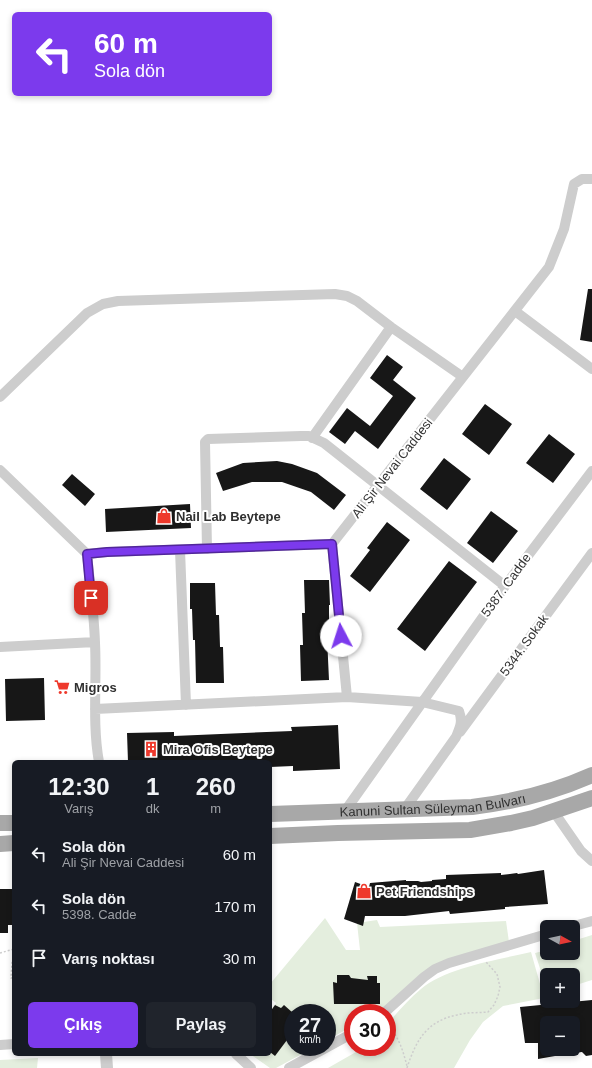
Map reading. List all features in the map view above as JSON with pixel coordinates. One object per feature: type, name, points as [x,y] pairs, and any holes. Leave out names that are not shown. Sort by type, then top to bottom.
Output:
[{"type":"main road","name":"Kanuni Sultan Süleyman Bulvarı","points":[[272,814],[453,809],[491,805],[543,793],[592,775]]},
{"type":"main road","name":"Kanuni Sultan Süleyman Bulvarı","points":[[272,836],[470,830],[511,824],[554,812],[592,798]]},
{"type":"main road","points":[[0,823],[12,823]]},
{"type":"main road","points":[[0,844],[12,844]]},
{"type":"street","name":"Ali Şir Nevai Caddesi","points":[[332,544],[549,267],[564,229],[574,184],[582,179],[592,179]]},
{"type":"street","points":[[0,397],[87,313],[103,304],[118,301],[335,294],[347,296],[357,301],[391,327],[463,377]]},
{"type":"street","points":[[515,311],[592,369]]},
{"type":"street","points":[[312,438],[391,327]]},
{"type":"street","points":[[207,549],[205,442],[208,439],[301,436],[312,438],[324,443],[505,586]]},
{"type":"street","points":[[0,470],[87,554],[95,642],[96,745],[94,760]]},
{"type":"street","name":"5387. Cadde","points":[[345,811],[505,586],[592,471]]},
{"type":"street","points":[[87,554],[332,544],[347,698]]},
{"type":"street","points":[[180,550],[186,705]]},
{"type":"street","name":"5344. Sokak","points":[[404,810],[592,553]]},
{"type":"street","points":[[0,647],[95,642]]},
{"type":"street","points":[[95,709],[347,698],[422,702],[458,711],[462,719],[456,737]]},
{"type":"street","points":[[96,745],[99,760]]},
{"type":"street","points":[[554,812],[581,852],[592,861]]},
{"type":"street","points":[[580,924],[592,921]]},
{"type":"street","points":[[394,1004],[435,968],[540,936]]},
{"type":"street","points":[[289,1068],[344,1039]]},
{"type":"street","points":[[0,1045],[12,1044]]},
{"type":"street","points":[[106,1056],[107,1068]]},
{"type":"street","points":[[238,1056],[251,1068]]},
{"type":"path","points":[[0,953],[12,950]]},
{"type":"path","points":[[407,1068],[412,1053],[425,1032],[440,1019],[458,1014],[488,1012],[494,1005],[500,988],[497,974],[479,954]]},
{"type":"path","points":[[12,963],[12,978]]},
{"type":"path","points":[[396,1037],[403,1050],[407,1068]]},
{"type":"green space","points":[[325,918],[346,950],[360,950],[357,923],[377,920],[380,927],[506,921],[509,942],[417,977],[388,1004],[344,1004],[344,1031],[336,1035],[336,1004],[284,1004],[284,1056],[298,1056],[276,1068],[270,1068],[253,1056],[272,1056],[272,1008],[276,1003],[272,1000],[272,982]]},
{"type":"green space","points":[[592,935],[592,980],[580,984],[580,968],[540,968],[535,953],[540,952],[540,960],[580,960],[580,939]]},
{"type":"green space","points":[[531,952],[540,984],[540,999],[503,1006],[483,1022],[470,1040],[454,1068],[328,1068],[349,1056],[396,1056],[396,1014],[412,997],[432,981],[473,965]]},
{"type":"green space","points":[[38,1058],[37,1068],[0,1068],[0,1060]]},
{"type":"building","points":[[588,289],[592,289],[592,342],[580,340]]},
{"type":"building","points":[[387,355],[403,367],[393,380],[416,398],[378,449],[355,431],[345,444],[329,432],[347,408],[370,426],[393,396],[370,378]]},
{"type":"building","points":[[485,404],[512,424],[489,455],[462,434]]},
{"type":"building","points":[[549,434],[575,454],[553,483],[526,463]]},
{"type":"building","points":[[444,458],[471,479],[447,510],[420,489]]},
{"type":"building","points":[[277,461],[292,464],[317,473],[346,495],[334,510],[311,492],[282,482],[252,482],[223,491],[216,473],[243,463]]},
{"type":"building","points":[[72,474],[95,494],[85,506],[62,485]]},
{"type":"building","points":[[190,504],[191,528],[106,532],[105,509]]},
{"type":"building","points":[[491,511],[518,531],[493,563],[467,543]]},
{"type":"building","points":[[387,522],[410,540],[370,592],[350,576],[370,550],[367,548]]},
{"type":"building","points":[[449,561],[477,582],[425,651],[397,629]]},
{"type":"building","points":[[304,580],[329,580],[329,637],[327,637],[329,680],[301,681],[300,645],[303,645],[302,613],[305,613]]},
{"type":"building","points":[[190,583],[215,583],[216,615],[219,615],[220,647],[223,647],[224,683],[196,683],[195,640],[193,640],[192,609],[190,609]]},
{"type":"building","points":[[44,678],[45,720],[6,721],[5,679]]},
{"type":"building","points":[[338,725],[340,769],[293,771],[293,766],[272,767],[272,760],[128,760],[127,733],[174,732],[174,736],[292,731],[291,727]]},
{"type":"building","points":[[544,870],[548,904],[505,907],[505,909],[450,914],[449,911],[405,916],[365,916],[363,926],[344,919],[355,882],[369,887],[370,883],[406,880],[421,882],[446,879],[446,875],[501,873],[501,875]]},
{"type":"building","points":[[0,889],[12,889],[12,925],[8,925],[8,933],[0,933]]},
{"type":"building","points":[[337,975],[349,975],[351,978],[368,980],[367,976],[377,976],[377,983],[380,983],[380,1004],[334,1004],[333,982],[337,983]]},
{"type":"building","points":[[592,1000],[592,1055],[586,1056],[582,1052],[580,1052],[580,1016],[540,1016],[540,1056],[555,1056],[538,1059],[538,1043],[525,1043],[520,1007],[540,1005],[540,1008],[580,1008],[580,1001]]},
{"type":"building","points":[[275,1005],[281,1008],[284,1005],[284,1044],[275,1056],[272,1054],[272,1009]]},
{"type":"place","name":"Nail Lab Beytepe","points":[[164,516]]},
{"type":"place","name":"Migros","points":[[62,687]]},
{"type":"place","name":"Mira Ofis Beytepe","points":[[151,749]]},
{"type":"place","name":"Pet Friendships","points":[[364,891]]},
{"type":"route","points":[[91,598],[87,554],[332,544],[341,636]]}]
